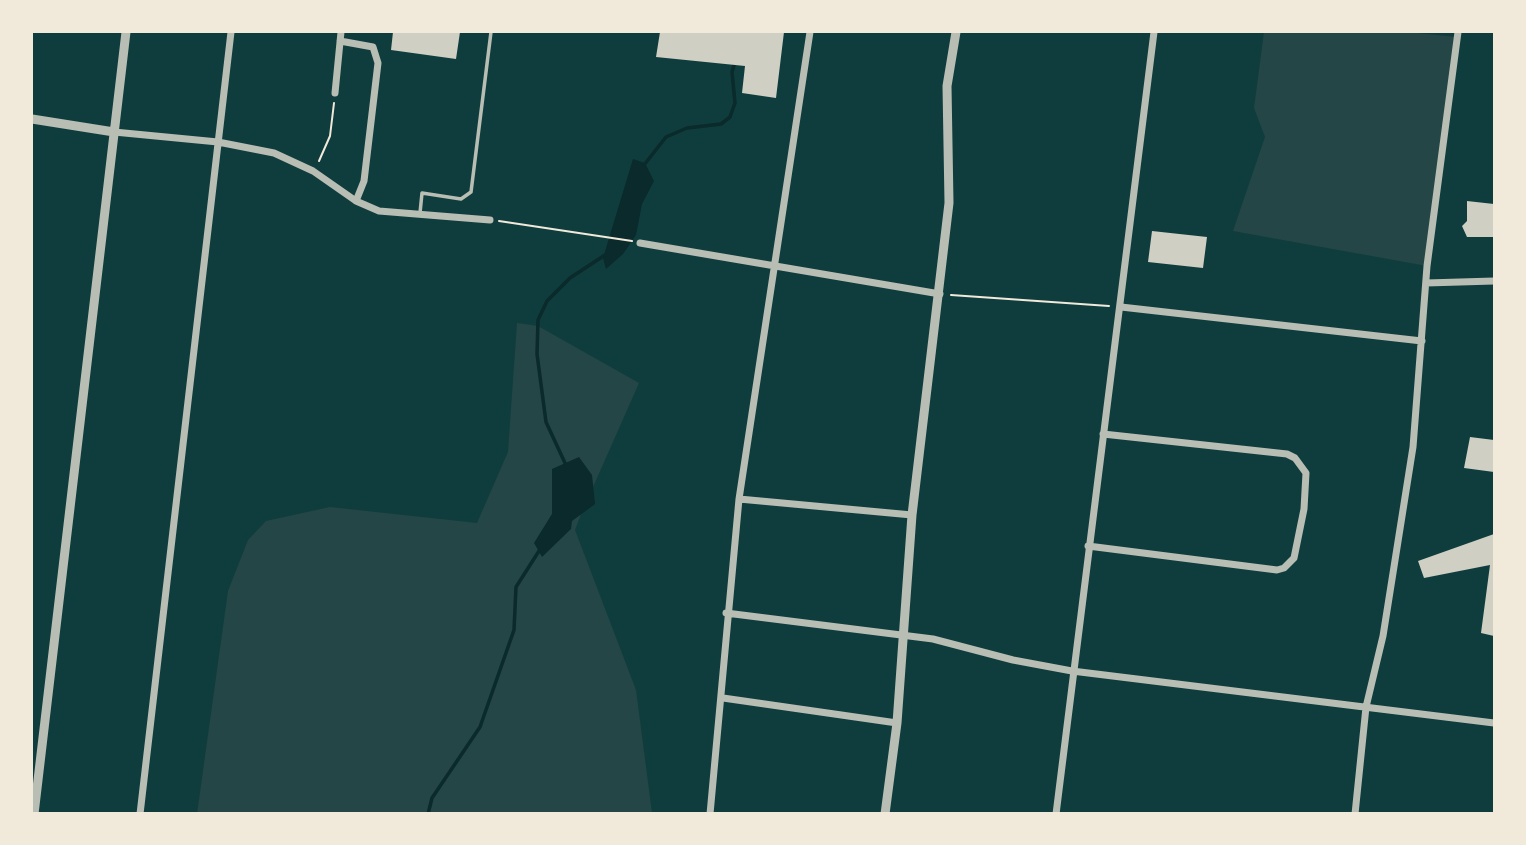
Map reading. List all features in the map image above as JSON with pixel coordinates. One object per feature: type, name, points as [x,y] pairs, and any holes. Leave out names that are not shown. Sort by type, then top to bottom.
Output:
[{"type":"street","points":[[34,814],[126,32]]},
{"type":"street","points":[[140,814],[231,32]]},
{"type":"street","points":[[335,93],[341,32]]},
{"type":"street","points":[[710,814],[723,698],[726,613],[739,499],[810,32]]},
{"type":"street","points":[[885,814],[897,723],[912,515],[949,203],[947,86],[956,32]]},
{"type":"street","points":[[1056,814],[1154,32]]},
{"type":"street","points":[[1355,814],[1366,707],[1384,636],[1413,447],[1426,283],[1458,32]]},
{"type":"street","points":[[340,41],[373,47],[378,63],[364,180],[356,201]]},
{"type":"street","points":[[32,119],[114,132],[218,142],[274,153],[313,171],[356,201],[379,211],[490,220]]},
{"type":"street","points":[[640,243],[940,294]]},
{"type":"street","points":[[1426,283],[1494,281]]},
{"type":"street","points":[[1121,307],[1422,341]]},
{"type":"street","points":[[1088,546],[1277,570],[1284,568],[1294,558],[1304,509],[1306,473],[1295,457],[1287,454],[1103,434]]},
{"type":"street","points":[[739,499],[912,515]]},
{"type":"street","points":[[726,613],[951,643],[1013,660],[1072,671],[1494,723]]},
{"type":"street","points":[[723,698],[897,723]]},
{"type":"lane","points":[[420,214],[422,193],[461,200],[471,192],[491,32]]},
{"type":"path","points":[[313,171],[330,136],[335,93]]},
{"type":"path","points":[[490,220],[602,235],[640,243]]},
{"type":"path","points":[[940,294],[1121,307]]},
{"type":"shaded area","points":[[1264,32],[1407,32],[1457,37],[1427,266],[1233,231],[1265,137],[1254,108]]},
{"type":"shaded area","points":[[633,159],[645,163],[654,181],[642,204],[636,235],[623,254],[606,269],[603,258]]},
{"type":"shaded area","points":[[517,323],[538,326],[639,383],[593,487],[552,469],[552,514],[535,543],[581,514],[575,530],[636,690],[652,813],[197,814],[228,591],[248,540],[266,521],[330,507],[477,523],[508,452]]},
{"type":"shaded area","points":[[579,457],[592,475],[595,504],[572,521],[571,529],[542,557],[534,543],[552,514],[552,469]]},
{"type":"building","points":[[393,32],[460,32],[456,59],[391,50]]},
{"type":"building","points":[[660,32],[784,32],[776,98],[742,93],[745,66],[656,57]]},
{"type":"building","points":[[1467,201],[1494,204],[1494,237],[1467,237],[1462,226],[1467,221]]},
{"type":"building","points":[[1152,231],[1207,237],[1203,268],[1148,262]]},
{"type":"building","points":[[1470,437],[1494,440],[1494,472],[1464,468]]},
{"type":"building","points":[[1494,534],[1494,636],[1481,633],[1490,565],[1424,578],[1418,561]]},
{"type":"waterway","points":[[644,165],[666,137],[687,128],[721,124],[730,117],[735,103],[732,72],[735,62]]},
{"type":"waterway","points":[[565,463],[546,422],[537,354],[538,320],[547,301],[570,278],[605,255]]},
{"type":"waterway","points":[[428,814],[432,798],[480,727],[514,630],[516,587],[539,551]]}]
